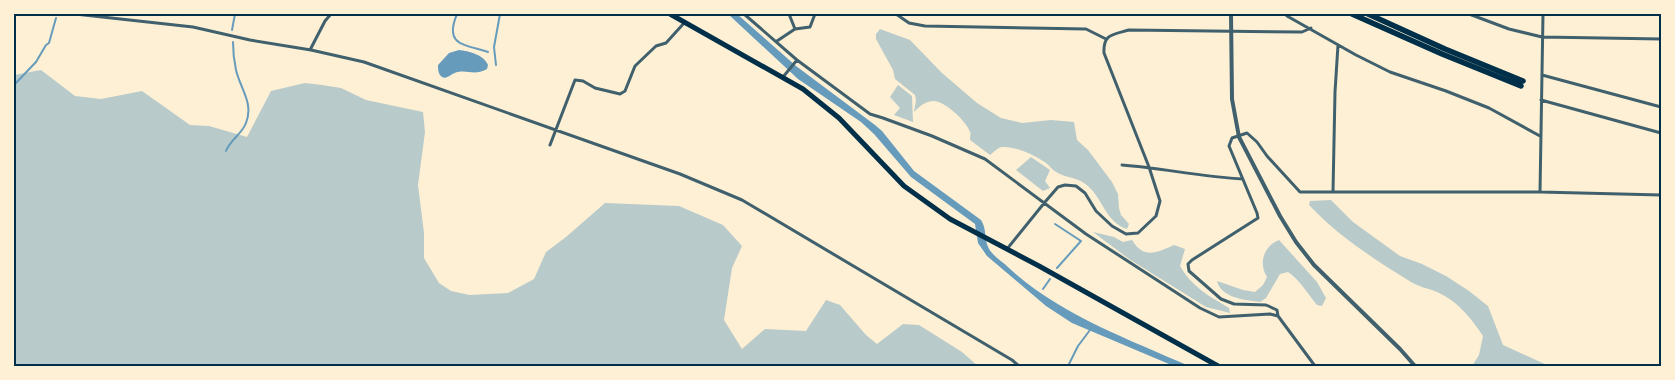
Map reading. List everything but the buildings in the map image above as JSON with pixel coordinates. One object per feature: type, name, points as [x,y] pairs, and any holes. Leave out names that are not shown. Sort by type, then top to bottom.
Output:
[{"type":"highway","points":[[1352,14],[1442,54],[1522,83],[1368,14]]},
{"type":"main road","points":[[670,14],[686,21],[803,89],[839,118],[904,186],[950,219],[1218,366]]},
{"type":"street","points":[[75,14],[193,27],[364,62],[680,174],[749,204],[1012,360],[1019,366]]},
{"type":"street","points":[[310,50],[325,21],[331,14]]},
{"type":"street","points":[[744,14],[777,41],[796,61],[870,114],[932,136],[985,159],[1086,234],[1200,308],[1219,317],[1270,314],[1278,316]]},
{"type":"street","points":[[789,14],[795,29]]},
{"type":"street","points":[[777,41],[795,29],[810,27],[815,14]]},
{"type":"street","points":[[896,14],[909,23],[925,26],[1086,30],[1106,39]]},
{"type":"street","points":[[1231,14],[1232,99],[1239,137],[1296,242],[1314,265],[1415,366]]},
{"type":"street","points":[[1469,14],[1509,29],[1542,37],[1661,39]]},
{"type":"street","points":[[1540,192],[1543,14]]},
{"type":"street","points":[[1287,16],[1390,72],[1489,108],[1540,136]]},
{"type":"street","points":[[550,145],[554,130],[575,80],[582,81],[595,88],[620,94],[625,91],[635,66],[656,46],[666,43],[686,21]]},
{"type":"street","points":[[1007,249],[1058,187],[1065,185],[1076,186],[1086,193],[1096,211],[1112,226],[1126,234],[1138,233],[1156,216],[1160,201],[1149,167],[1104,53],[1103,42],[1106,39],[1114,34],[1129,30],[1302,32],[1311,28]]},
{"type":"street","points":[[1333,192],[1335,75],[1338,45]]},
{"type":"street","points":[[783,77],[796,61]]},
{"type":"street","points":[[1542,75],[1661,108]]},
{"type":"street","points":[[1541,100],[1661,133]]},
{"type":"street","points":[[1315,366],[1278,316],[1277,310],[1266,305],[1234,304],[1221,299],[1189,271],[1188,264],[1192,260],[1258,218],[1229,146],[1232,138],[1247,133],[1251,136],[1300,192],[1540,192],[1661,195]]},
{"type":"street","points":[[1122,166],[1149,167],[1243,180]]},
{"type":"shaded area","points":[[880,29],[910,40],[942,73],[977,103],[1001,118],[1022,123],[1051,120],[1074,122],[1077,140],[1088,150],[1112,182],[1118,194],[1121,215],[1129,224],[1127,229],[1111,218],[1096,195],[1087,186],[1079,180],[1056,172],[1037,157],[1008,147],[999,148],[990,155],[970,140],[970,132],[965,123],[944,104],[934,101],[928,102],[914,112],[915,95],[895,79],[893,70],[876,39],[876,34]]},
{"type":"shaded area","points":[[41,70],[75,96],[101,99],[142,91],[190,125],[209,126],[247,137],[271,91],[305,83],[341,88],[366,100],[423,112],[425,132],[418,185],[424,233],[424,258],[439,283],[451,291],[470,295],[508,293],[534,279],[546,252],[605,203],[679,206],[723,225],[742,246],[732,268],[724,320],[742,349],[765,329],[806,331],[826,300],[840,305],[866,335],[877,344],[903,324],[919,325],[962,352],[978,366],[14,366],[14,75]]},
{"type":"shaded area","points":[[898,85],[912,96],[913,122],[894,115],[900,108],[890,97]]},
{"type":"shaded area","points":[[1031,157],[1050,170],[1045,181],[1050,188],[1043,191],[1016,170]]},
{"type":"shaded area","points":[[1331,200],[1353,222],[1400,256],[1446,276],[1469,291],[1488,306],[1503,345],[1549,366],[1472,366],[1479,355],[1483,336],[1470,319],[1449,299],[1411,282],[1357,247],[1320,217],[1309,205],[1310,201]]},
{"type":"shaded area","points":[[1093,232],[1114,237],[1123,242],[1132,240],[1141,250],[1146,252],[1157,252],[1174,245],[1185,249],[1180,266],[1184,273],[1202,290],[1229,308],[1230,313],[1206,307],[1129,259]]},
{"type":"shaded area","points":[[1279,240],[1317,282],[1326,298],[1322,306],[1317,305],[1300,283],[1288,272],[1280,274],[1266,298],[1260,302],[1228,295],[1219,287],[1217,281],[1255,292],[1263,285],[1267,277],[1263,266],[1266,251]]},
{"type":"water","points":[[728,14],[737,14],[796,66],[882,131],[914,171],[981,220],[987,246],[991,252],[1029,284],[1049,299],[1094,324],[1189,366],[1174,366],[1150,356],[1072,323],[1046,306],[987,256],[978,243],[975,224],[911,177],[874,134],[861,122],[798,79]]},
{"type":"water","points":[[459,50],[480,56],[488,65],[487,69],[479,72],[456,72],[444,78],[442,77],[439,73],[438,65],[449,53]]},
{"type":"waterway","points":[[232,30],[235,14]]},
{"type":"waterway","points":[[457,14],[453,32],[458,42],[488,52]]},
{"type":"waterway","points":[[496,65],[494,47],[500,14]]},
{"type":"waterway","points":[[14,85],[36,62],[49,43],[56,18]]},
{"type":"waterway","points":[[226,151],[244,127],[248,116],[247,102],[235,67],[233,42]]},
{"type":"waterway","points":[[1055,224],[1081,241],[1057,268]]},
{"type":"waterway","points":[[1043,289],[1050,279]]},
{"type":"waterway","points":[[1068,366],[1078,346],[1090,330]]}]
